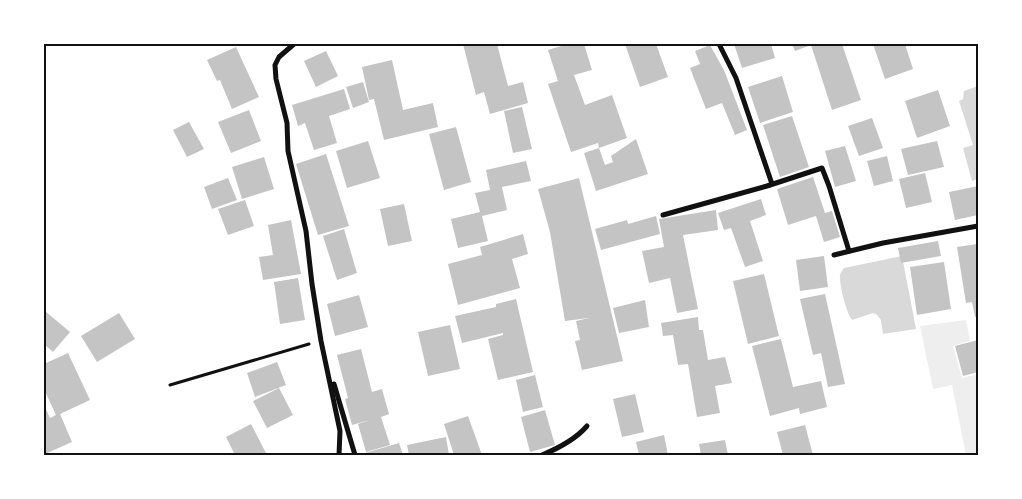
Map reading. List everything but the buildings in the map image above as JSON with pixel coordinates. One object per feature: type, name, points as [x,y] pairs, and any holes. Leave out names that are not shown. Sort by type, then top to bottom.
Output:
[{"type":"street","points":[[294,44],[279,57],[276,65],[276,79],[287,123],[291,172],[306,231],[321,340],[340,431],[339,455]]},
{"type":"street","points":[[719,44],[736,78],[772,184]]},
{"type":"street","points":[[662,215],[822,168],[849,251]]},
{"type":"street","points":[[834,255],[883,243],[977,228]]},
{"type":"street","points":[[321,340],[354,455]]},
{"type":"street","points":[[542,455],[558,449],[579,436],[587,426]]},
{"type":"path","points":[[170,385],[321,340]]},
{"type":"shaded area","points":[[978,86],[978,179],[972,181],[963,148],[973,145],[959,101],[963,99],[964,91]]},
{"type":"shaded area","points":[[902,256],[916,329],[883,334],[881,320],[873,313],[852,320],[845,305],[841,285],[840,275],[844,268]]},
{"type":"shaded area","points":[[966,320],[970,341],[953,346],[962,378],[978,374],[978,455],[966,455],[952,385],[933,389],[920,326]]}]
